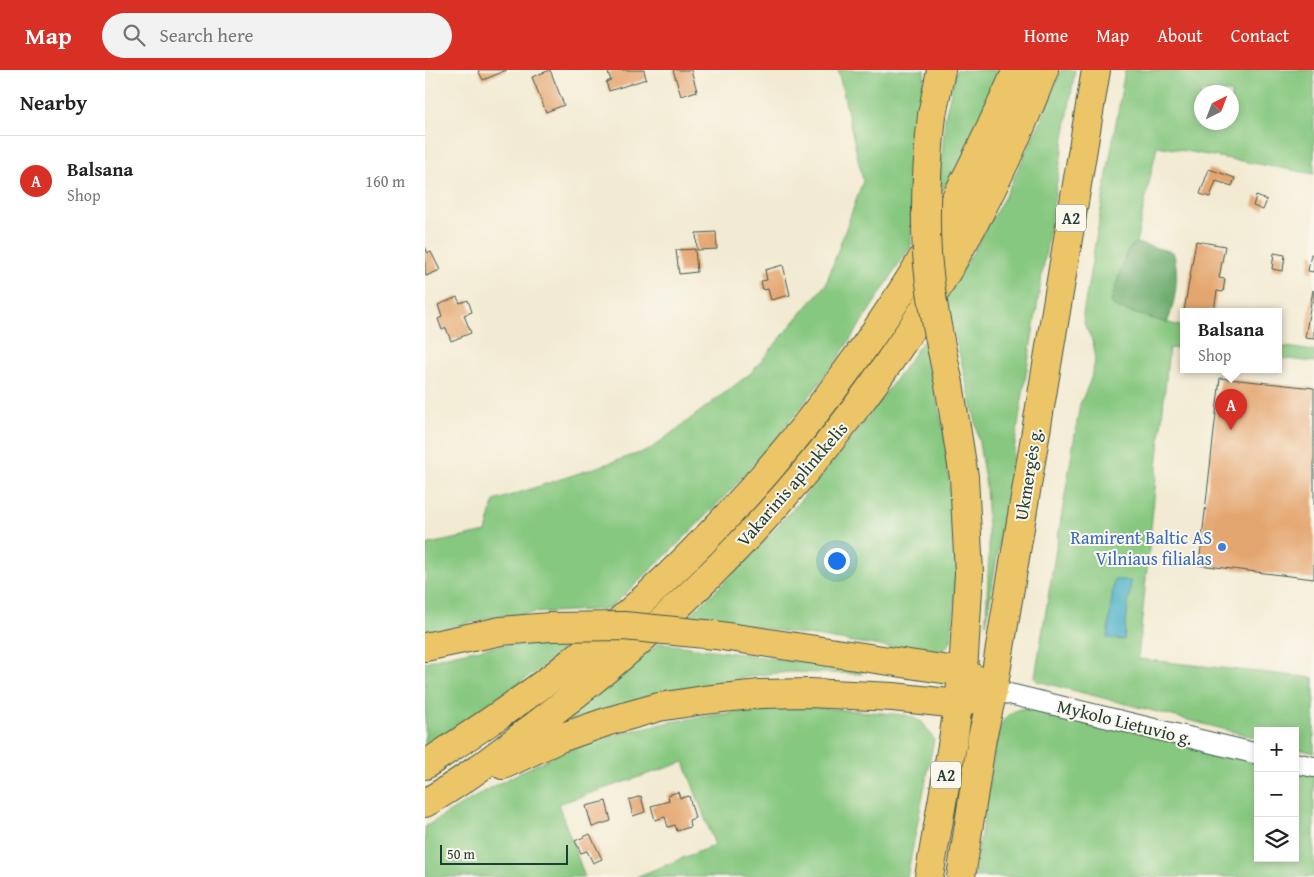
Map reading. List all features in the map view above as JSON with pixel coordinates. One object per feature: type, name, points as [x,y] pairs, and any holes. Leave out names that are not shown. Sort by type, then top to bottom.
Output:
[{"type":"highway","name":"A2","points":[[929,877],[963,672],[969,573],[965,477],[934,310],[927,254],[925,204],[927,161],[932,115],[941,70]]},
{"type":"highway","name":"Vakarinis aplinkkelis","points":[[425,765],[486,725],[558,672],[637,605],[696,549],[755,486],[831,393],[912,276],[964,181],[1017,70]]},
{"type":"highway","name":"Vakarinis aplinkkelis","points":[[425,804],[451,788],[581,691],[686,599],[735,551],[792,488],[878,380],[913,327],[997,180],[1029,111],[1044,70]]},
{"type":"highway","name":"Ukmergės g.","points":[[961,877],[982,738],[993,690],[1096,70]]},
{"type":"highway","points":[[425,647],[501,631],[550,626],[624,626],[715,635],[963,672],[993,690]]},
{"type":"highway","points":[[451,788],[560,738],[609,721],[703,700],[760,694],[809,693],[893,697],[958,704],[993,690]]},
{"type":"street","name":"Mykolo Lietuvio g.","points":[[993,690],[1254,753]]},
{"type":"street","points":[[1299,764],[1314,767]]},
{"type":"green space","points":[[838,70],[925,70],[911,161],[911,246],[835,363],[784,429],[731,490],[676,546],[609,609],[531,613],[488,618],[425,634],[425,545],[486,532],[494,501],[649,450],[751,373],[826,284],[863,181]]},
{"type":"green space","points":[[956,70],[1003,70],[962,162],[939,195],[945,117]]},
{"type":"green space","points":[[1061,70],[1075,70],[986,624],[989,551],[986,486],[975,418],[946,299],[1004,198],[1044,114]]},
{"type":"green space","points":[[1125,70],[1314,70],[1314,174],[1157,146],[1136,243],[1131,246],[1117,308],[1180,326],[1180,349],[1169,348],[1138,659],[1314,678],[1314,753],[1299,749],[1299,727],[1254,727],[1254,737],[1037,681],[1035,677],[1080,404],[1095,362],[1093,343],[1084,324],[1083,314]]},
{"type":"green space","points":[[1136,243],[1173,252],[1176,269],[1176,288],[1167,323],[1117,308],[1111,301],[1127,251]]},
{"type":"green space","points":[[923,341],[944,432],[956,539],[957,577],[951,641],[946,647],[938,653],[927,653],[688,617],[753,553],[813,485],[870,414]]},
{"type":"green space","points":[[1282,346],[1314,351],[1314,362],[1282,358]]},
{"type":"green space","points":[[546,641],[572,642],[538,670],[425,748],[425,662],[485,648]]},
{"type":"green space","points":[[659,643],[861,670],[862,674],[789,672],[758,675],[663,693],[560,723],[596,696]]},
{"type":"green space","points":[[1032,706],[1254,761],[1254,862],[1299,862],[1299,772],[1314,776],[1314,877],[974,877],[998,731],[1002,722],[1012,713],[1016,710]]},
{"type":"green space","points":[[811,707],[906,715],[922,722],[934,739],[907,877],[636,877],[715,845],[684,762],[558,804],[585,877],[425,877],[425,827],[512,776],[557,755],[605,738],[681,720],[759,710]]},
{"type":"water","points":[[1114,579],[1131,581],[1124,640],[1107,638]]},
{"type":"building","points":[[478,70],[507,70],[483,80]]},
{"type":"building","points":[[550,70],[564,105],[546,112],[532,77]]},
{"type":"building","points":[[617,70],[644,70],[646,79],[609,91],[606,82],[611,80],[608,73]]},
{"type":"building","points":[[673,70],[691,70],[697,91],[681,96]]},
{"type":"building","points":[[1209,169],[1235,178],[1232,186],[1216,181],[1210,197],[1200,194]]},
{"type":"building","points":[[1256,196],[1267,200],[1263,210],[1253,206]]},
{"type":"building","points":[[716,232],[717,249],[697,250],[696,233]]},
{"type":"building","points":[[1196,241],[1225,246],[1219,278],[1225,279],[1223,292],[1217,291],[1214,308],[1185,308]]},
{"type":"building","points":[[425,247],[428,253],[431,252],[440,270],[426,276],[425,273]]},
{"type":"building","points":[[695,249],[697,272],[679,274],[676,250]]},
{"type":"building","points":[[1274,253],[1285,255],[1283,271],[1272,269]]},
{"type":"building","points":[[1311,254],[1314,254],[1314,272],[1308,271]]},
{"type":"building","points":[[783,265],[790,295],[771,300],[768,289],[763,290],[761,281],[767,280],[765,270]]},
{"type":"building","points":[[1314,291],[1314,339],[1305,338]]},
{"type":"building","points":[[457,297],[460,303],[468,300],[472,312],[464,315],[471,333],[451,341],[446,328],[442,330],[438,319],[442,317],[438,305]]},
{"type":"building","points":[[1220,378],[1314,388],[1314,579],[1199,565]]},
{"type":"building","points":[[678,792],[680,798],[689,796],[695,818],[689,820],[690,827],[677,831],[675,825],[668,827],[665,817],[655,820],[651,806],[669,801],[668,795]]},
{"type":"building","points":[[641,796],[645,812],[633,816],[629,800]]},
{"type":"building","points":[[606,801],[611,821],[592,827],[586,806]]},
{"type":"building","points":[[590,834],[602,859],[593,863],[587,851],[581,853],[575,841]]},
{"type":"place","name":"Balsana","points":[[1231,430]]},
{"type":"place","name":"Ramirent Baltic AS Vilniaus filialas","points":[[1222,547]]}]
